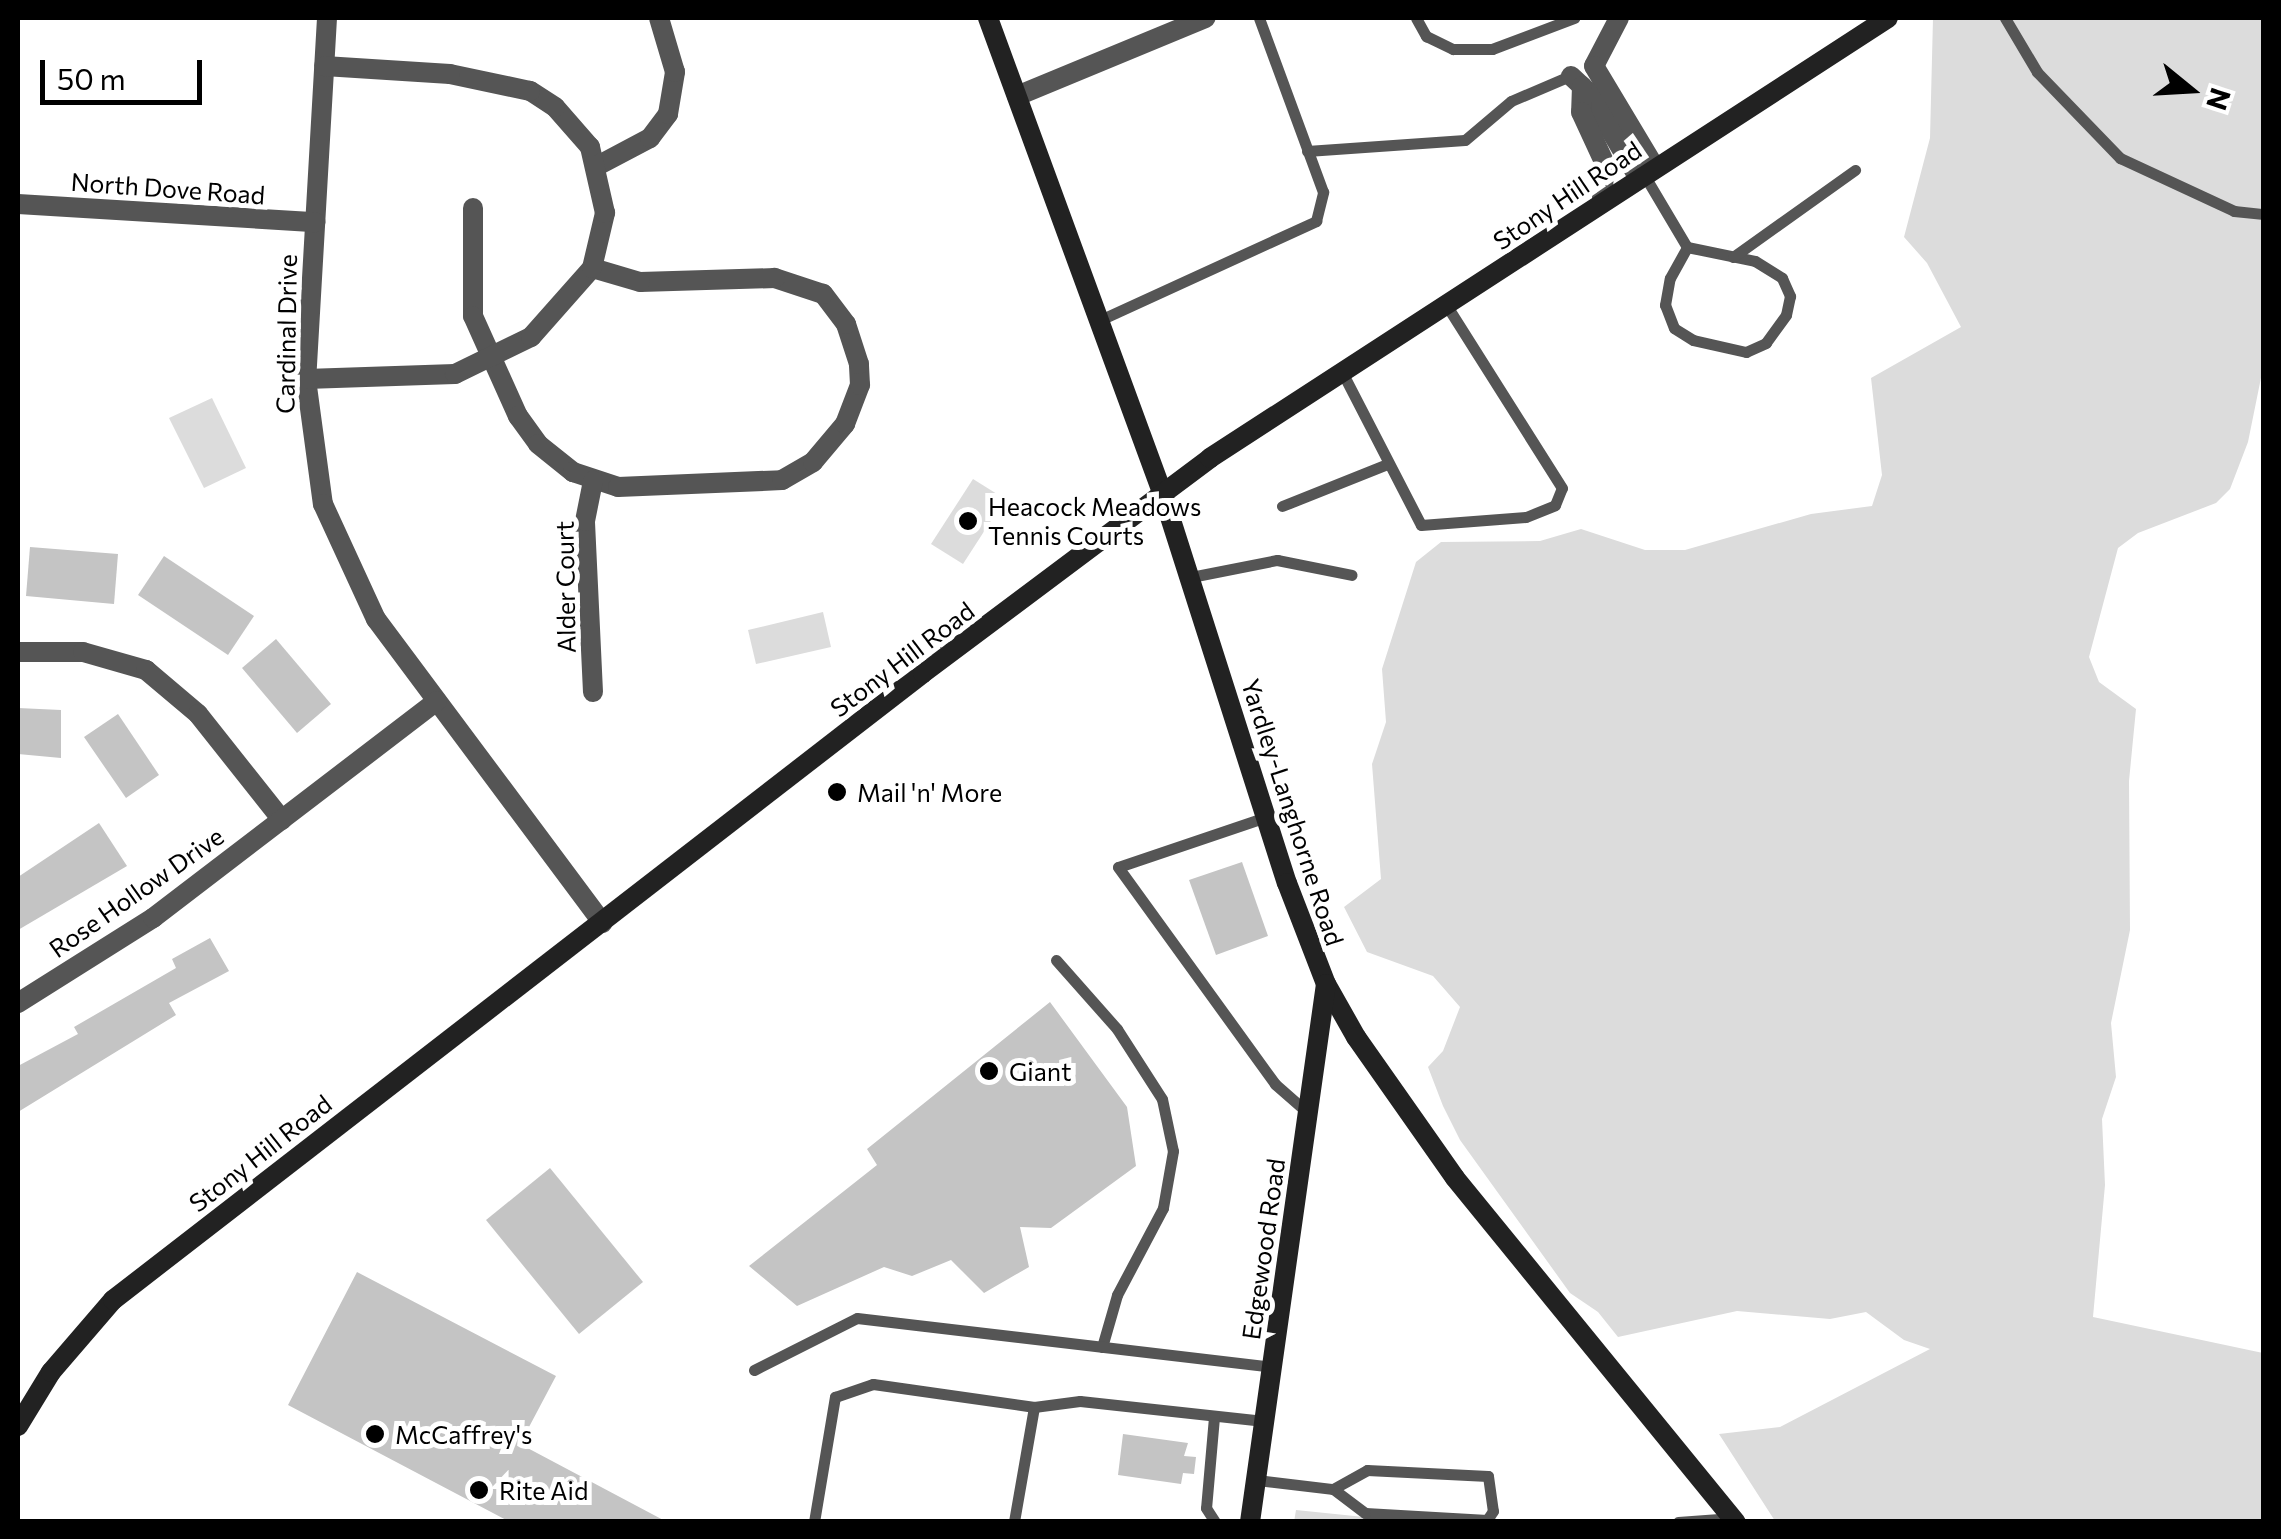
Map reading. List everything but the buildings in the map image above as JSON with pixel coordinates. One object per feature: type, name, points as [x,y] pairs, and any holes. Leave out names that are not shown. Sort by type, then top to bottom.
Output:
[{"type":"street","name":"Cardinal Drive","points":[[327,18],[306,379],[312,450],[334,537],[376,619],[603,923]]},
{"type":"street","points":[[599,165],[659,128],[674,92],[673,61],[659,18]]},
{"type":"street","name":"Yardley-Langhorne Road","points":[[988,18],[1192,577],[1266,817],[1326,984],[1356,1037],[1455,1178],[1734,1520]]},
{"type":"street","points":[[1017,96],[1205,18]]},
{"type":"street","points":[[1620,18],[1594,66],[1645,172]]},
{"type":"street","name":"Stony Hill Road","points":[[18,1426],[50,1372],[113,1300],[1163,495],[1341,370],[1447,306],[1602,199],[1888,18]]},
{"type":"street","points":[[306,379],[426,379],[491,359],[552,320],[592,268],[604,212],[599,165],[576,128],[517,85],[324,66]]},
{"type":"street","points":[[1577,81],[1645,172]]},
{"type":"street","points":[[1577,81],[1581,112],[1605,164],[1602,199]]},
{"type":"street","name":"North Dove Road","points":[[18,204],[315,222]]},
{"type":"street","points":[[473,208],[473,316],[491,359],[538,444],[593,481],[618,486],[782,480],[830,444],[860,385],[846,324],[835,305],[806,284],[775,278],[640,282],[592,268]]},
{"type":"street","name":"Alder Court","points":[[592,692],[585,522],[593,481]]},
{"type":"street","points":[[18,652],[82,652],[146,670],[198,714],[282,820]]},
{"type":"street","name":"Rose Hollow Drive","points":[[18,1003],[153,918],[438,702]]},
{"type":"street","name":"Edgewood Road","points":[[1250,1522],[1326,984]]},
{"type":"lane","points":[[1100,320],[1316,221],[1324,192],[1260,18]]},
{"type":"lane","points":[[1416,18],[1426,36],[1453,49],[1492,49],[1574,18]]},
{"type":"lane","points":[[2005,18],[2037,72],[2120,158],[2234,211],[2264,214]]},
{"type":"lane","points":[[1307,150],[1465,140],[1511,101],[1577,81],[1594,66]]},
{"type":"lane","points":[[1734,257],[1855,170]]},
{"type":"lane","points":[[1645,172],[1688,246],[1771,267],[1790,296],[1766,343],[1746,352],[1693,340],[1667,318],[1670,278],[1688,246]]},
{"type":"lane","points":[[1341,370],[1385,465],[1421,525],[1526,517],[1555,506],[1562,488],[1447,306]]},
{"type":"lane","points":[[1282,506],[1385,465]]},
{"type":"lane","points":[[1192,577],[1277,560],[1352,575]]},
{"type":"lane","points":[[1266,817],[1118,867],[1275,1084],[1308,1112]]},
{"type":"lane","points":[[1056,960],[1117,1029],[1162,1099],[1173,1152],[1163,1208],[1117,1294],[1102,1347]]},
{"type":"lane","points":[[754,1370],[857,1318],[1272,1367]]},
{"type":"lane","points":[[814,1522],[835,1397],[873,1384],[1034,1408],[1080,1401],[1264,1421]]},
{"type":"lane","points":[[1014,1522],[1034,1408]]},
{"type":"lane","points":[[1214,1416],[1206,1508],[1216,1522]]},
{"type":"lane","points":[[1257,1480],[1333,1489],[1365,1513],[1487,1520],[1493,1511],[1488,1476],[1367,1470],[1333,1489]]},
{"type":"lane","points":[[1678,1522],[1734,1520]]},
{"type":"shaded area","points":[[1933,18],[2263,18],[2264,363],[2248,442],[2230,489],[2216,503],[2138,533],[2118,548],[2089,657],[2099,682],[2136,709],[2129,781],[2130,930],[2111,1023],[2116,1077],[2102,1119],[2105,1185],[2093,1317],[2263,1353],[2263,1521],[1775,1521],[1719,1434],[1780,1427],[1930,1349],[1904,1340],[1866,1312],[1830,1319],[1737,1311],[1618,1337],[1598,1312],[1570,1293],[1460,1140],[1443,1106],[1428,1067],[1443,1051],[1460,1007],[1433,976],[1367,952],[1344,907],[1381,879],[1372,764],[1386,722],[1382,669],[1416,562],[1441,542],[1540,541],[1581,529],[1645,550],[1685,550],[1811,514],[1872,506],[1882,475],[1871,378],[1961,327],[1927,263],[1904,237],[1930,138]]},
{"type":"shaded area","points":[[212,398],[246,468],[204,488],[169,418]]},
{"type":"shaded area","name":"Heacock Meadows Tennis Courts","points":[[973,479],[1005,499],[963,564],[931,544]]},
{"type":"shaded area","points":[[823,612],[831,647],[756,664],[748,630]]},
{"type":"shaded area","points":[[1296,1510],[1403,1521],[1294,1522]]},
{"type":"place","name":"Heacock Meadows Tennis Courts","points":[[968,521]]},
{"type":"place","name":"Mail 'n' More","points":[[837,792]]},
{"type":"place","name":"Giant","points":[[989,1071]]},
{"type":"place","name":"McCaffrey's","points":[[375,1434]]},
{"type":"place","name":"Rite Aid","points":[[479,1490]]}]
